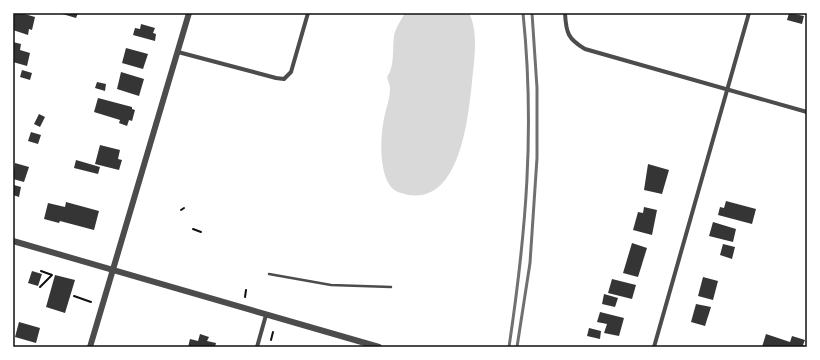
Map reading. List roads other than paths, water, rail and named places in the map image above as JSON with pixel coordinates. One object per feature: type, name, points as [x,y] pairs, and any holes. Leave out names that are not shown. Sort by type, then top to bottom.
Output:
[{"type":"street","points":[[90,347],[189,13]]},
{"type":"street","points":[[178,52],[276,78],[284,78],[291,72],[308,13]]},
{"type":"street","points":[[565,13],[566,28],[572,42],[585,49],[807,112]]},
{"type":"street","points":[[654,347],[749,13]]},
{"type":"street","points":[[13,241],[379,347]]},
{"type":"street","points":[[256,347],[266,315]]},
{"type":"lane","points":[[269,274],[331,285],[391,287]]},
{"type":"railway","points":[[509,347],[520,263],[527,181],[528,98],[527,56],[523,13]]},
{"type":"railway","points":[[517,347],[530,263],[537,158],[537,88],[532,13]]}]
